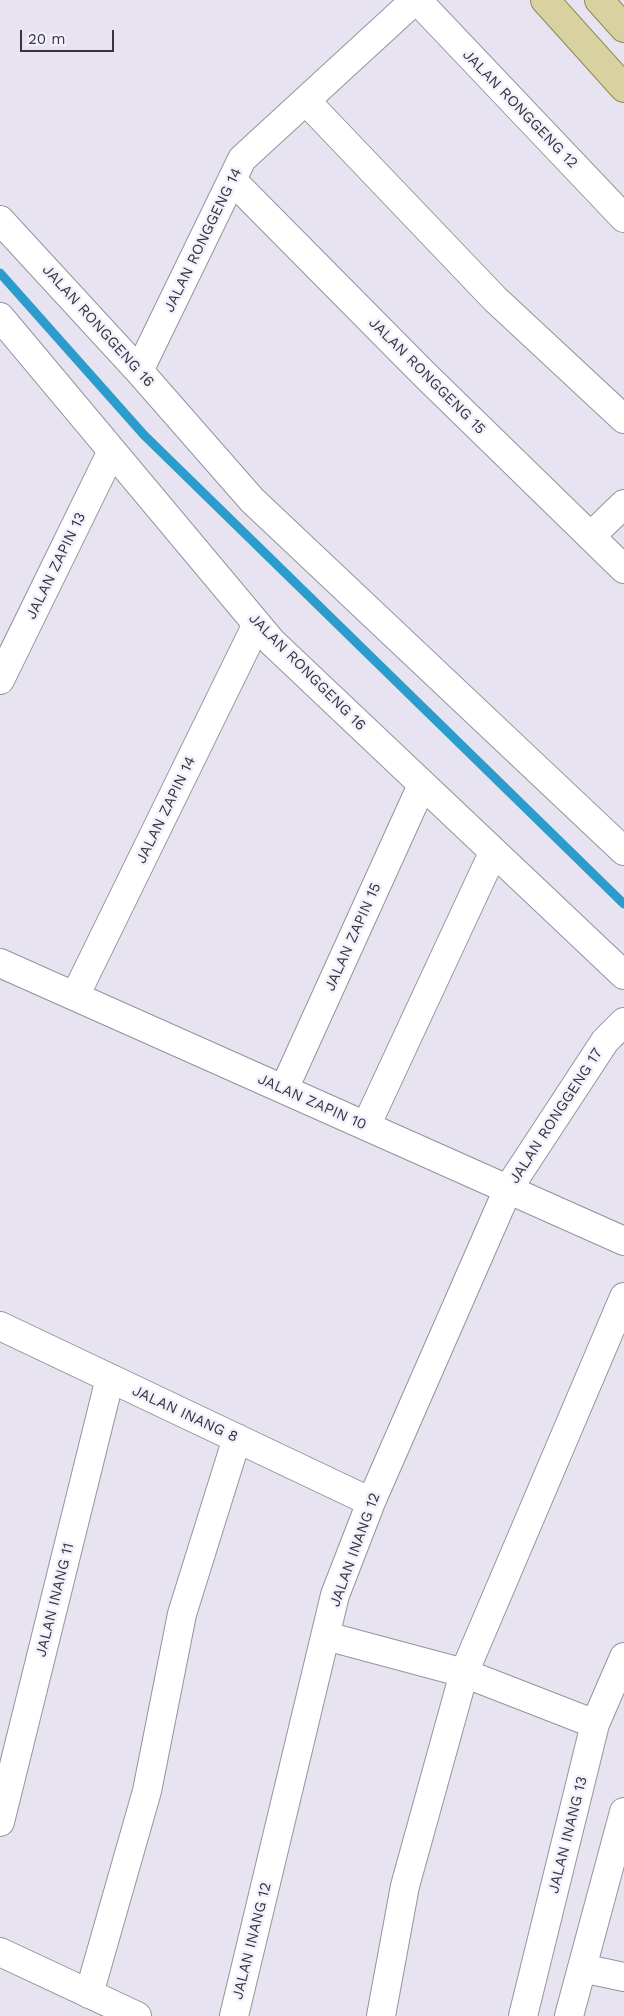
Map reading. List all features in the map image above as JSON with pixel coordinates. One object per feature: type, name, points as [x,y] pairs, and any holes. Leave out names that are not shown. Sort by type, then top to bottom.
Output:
[{"type":"main road","points":[[545,0],[624,88]]},
{"type":"main road","points":[[599,0],[624,28]]},
{"type":"street","name":"JALAN RONGGENG 14","points":[[139,371],[242,159],[416,0]]},
{"type":"street","name":"JALAN RONGGENG 12","points":[[416,0],[624,218]]},
{"type":"street","points":[[306,100],[495,299],[624,419]]},
{"type":"street","name":"JALAN RONGGENG 15","points":[[232,180],[423,373],[624,569]]},
{"type":"street","name":"JALAN RONGGENG 16","points":[[0,220],[139,371],[252,500],[624,851]]},
{"type":"street","name":"JALAN RONGGENG 16","points":[[2,325],[112,451],[272,642],[624,975]]},
{"type":"street","name":"JALAN ZAPIN 13","points":[[0,680],[112,451]]},
{"type":"street","points":[[591,536],[624,504]]},
{"type":"street","name":"JALAN ZAPIN 14","points":[[75,996],[257,624]]},
{"type":"street","name":"JALAN ZAPIN 15","points":[[284,1089],[422,784]]},
{"type":"street","points":[[366,1126],[493,853]]},
{"type":"street","name":"JALAN ZAPIN 10","points":[[0,963],[624,1241]]},
{"type":"street","name":"JALAN RONGGENG 17","points":[[508,1189],[605,1041],[624,1022]]},
{"type":"street","name":"JALAN INANG 12","points":[[234,2016],[336,1595],[371,1502],[508,1189]]},
{"type":"street","points":[[381,2016],[405,1886],[464,1673],[624,1297]]},
{"type":"street","name":"JALAN INANG 8","points":[[0,1326],[371,1502]]},
{"type":"street","name":"JALAN INANG 11","points":[[0,1822],[110,1378]]},
{"type":"street","points":[[89,1994],[147,1791],[182,1614],[237,1438]]},
{"type":"street","points":[[326,1636],[464,1673],[595,1724]]},
{"type":"street","name":"JALAN INANG 13","points":[[523,2016],[595,1724],[624,1657]]},
{"type":"street","points":[[569,2016],[624,1812]]},
{"type":"street","points":[[0,1952],[137,2016]]},
{"type":"street","points":[[582,1968],[624,1977]]},
{"type":"waterway","points":[[0,273],[144,435],[624,904]]}]
